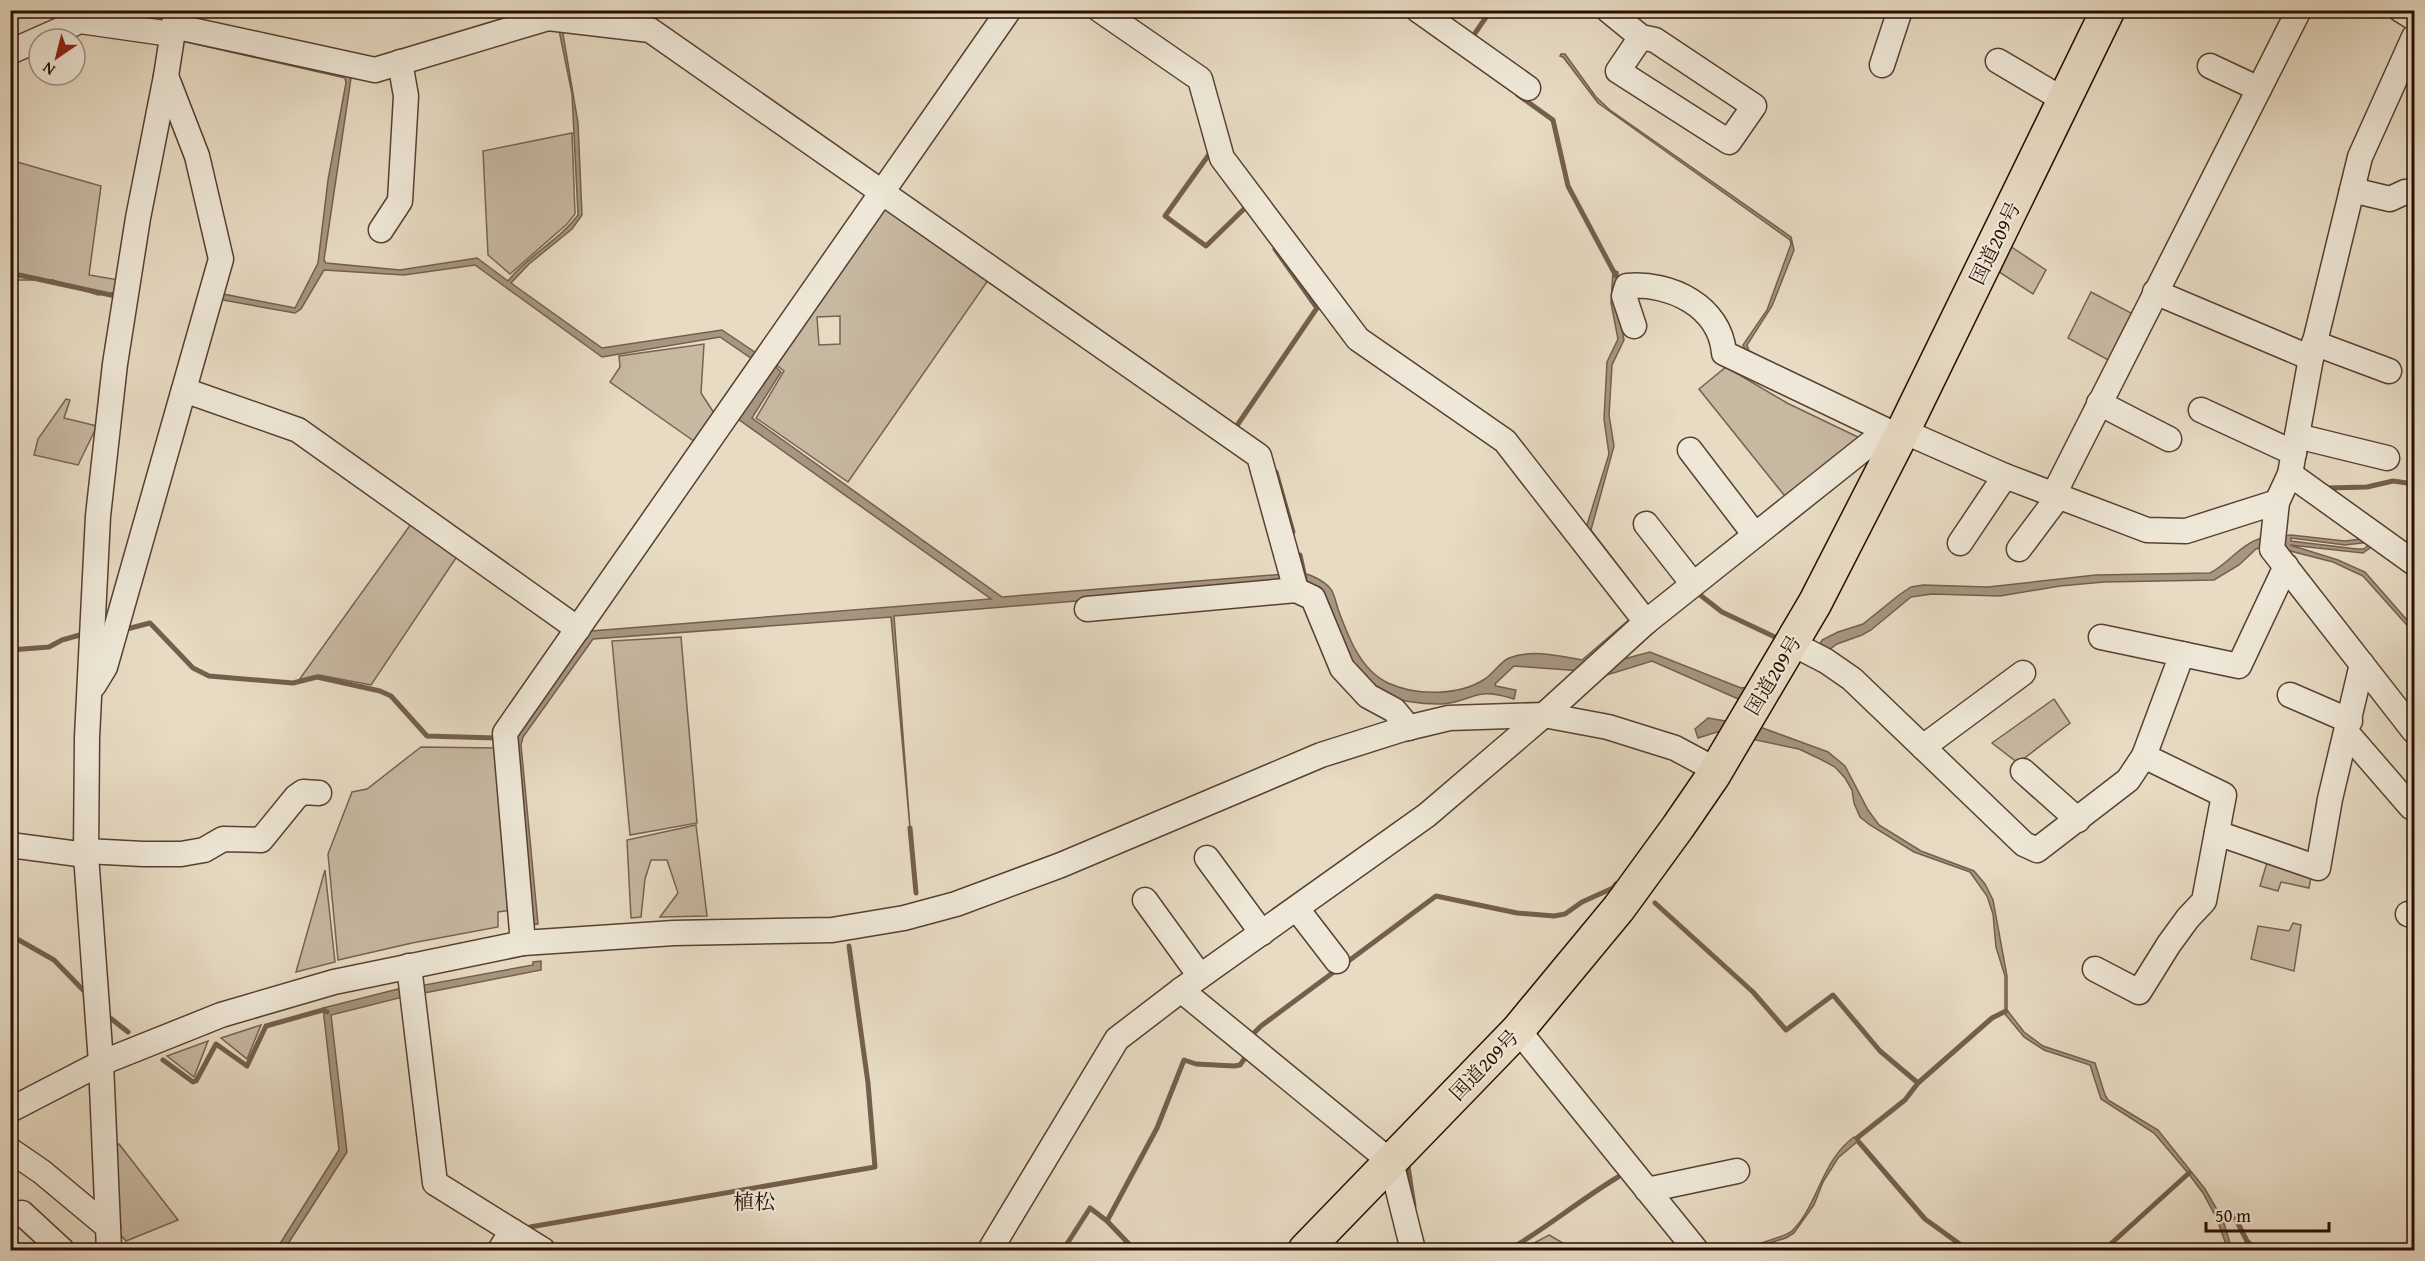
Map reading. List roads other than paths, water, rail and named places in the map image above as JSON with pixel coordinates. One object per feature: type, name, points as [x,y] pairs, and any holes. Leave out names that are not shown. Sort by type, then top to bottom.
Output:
[{"type":"highway","name":"国道209号","points":[[1305,1251],[1518,1030],[1619,908],[1716,770],[1815,603],[1896,433],[2108,10]]},
{"type":"street","points":[[523,943],[506,733],[1009,10]]},
{"type":"street","points":[[1100,10],[1200,79],[1222,158],[1358,339],[1505,441],[1646,622]]},
{"type":"street","points":[[1418,10],[1528,88]]},
{"type":"street","points":[[1608,10],[1641,37],[1655,39],[1754,106],[1729,142],[1618,71],[1641,37]]},
{"type":"street","points":[[1882,65],[1900,10]]},
{"type":"street","points":[[2019,549],[2055,496],[2099,403],[2299,10]]},
{"type":"street","points":[[2401,10],[2415,18]]},
{"type":"street","points":[[10,52],[80,21],[173,23],[375,70],[548,14],[650,30],[1259,456],[1296,590]]},
{"type":"street","points":[[113,1241],[86,853],[98,516],[115,364],[138,218],[166,76],[173,23]]},
{"type":"street","points":[[2415,37],[2360,157],[2312,351],[2294,454],[2277,502],[2272,549],[2415,731]]},
{"type":"street","points":[[1998,61],[2064,100]]},
{"type":"street","points":[[381,230],[400,201],[406,96],[400,62]]},
{"type":"street","points":[[2210,66],[2259,89]]},
{"type":"street","points":[[90,692],[105,667],[221,259],[197,156],[166,76]]},
{"type":"street","points":[[2352,190],[2390,199],[2406,192],[2415,194]]},
{"type":"street","points":[[1634,326],[1624,296],[1627,286],[1646,284],[1671,290],[1692,302],[1716,323],[1723,339],[1725,353],[1896,433],[2147,530],[2186,531],[2277,502]]},
{"type":"street","points":[[2155,292],[2312,351],[2389,371]]},
{"type":"street","points":[[184,390],[298,430],[578,629]]},
{"type":"street","points":[[2099,403],[2169,439]]},
{"type":"street","points":[[2201,410],[2294,454],[2415,563]]},
{"type":"street","points":[[990,1251],[1117,1039],[1200,976],[1427,815],[1544,715],[1646,622],[1755,535],[1896,433]]},
{"type":"street","points":[[1690,450],[1755,535]]},
{"type":"street","points":[[2294,454],[2387,458]]},
{"type":"street","points":[[1960,543],[2006,477]]},
{"type":"street","points":[[1646,524],[1694,584]]},
{"type":"street","points":[[2101,638],[2238,666],[2286,566]]},
{"type":"street","points":[[1088,609],[1296,590],[1313,598],[1342,668],[1368,696],[1394,710],[1408,728]]},
{"type":"street","points":[[1791,643],[1826,661],[1852,679],[2024,844],[2037,850],[2128,780],[2144,756],[2182,654]]},
{"type":"street","points":[[2217,833],[2319,868],[2330,799],[2349,727],[2362,664]]},
{"type":"street","points":[[1923,747],[2023,673]]},
{"type":"street","points":[[2290,695],[2349,727],[2411,807]]},
{"type":"street","points":[[10,1110],[101,1063],[221,1015],[334,982],[523,943],[674,933],[832,930],[904,918],[956,904],[1061,865],[1321,754],[1449,718],[1544,715],[1608,727],[1675,748],[1716,770]]},
{"type":"street","points":[[2095,969],[2139,992],[2169,944],[2204,901],[2224,795],[2144,756]]},
{"type":"street","points":[[2023,771],[2078,820]]},
{"type":"street","points":[[10,844],[86,853],[180,854],[204,850],[223,839],[261,840],[296,797],[303,792],[319,793]]},
{"type":"street","points":[[1207,858],[1262,933]]},
{"type":"street","points":[[1145,900],[1200,976]]},
{"type":"street","points":[[1297,909],[1337,961]]},
{"type":"street","points":[[409,966],[435,1183],[506,1241],[543,1251]]},
{"type":"street","points":[[1181,990],[1391,1162],[1413,1251]]},
{"type":"street","points":[[1518,1030],[1696,1251]]},
{"type":"street","points":[[10,1150],[42,1172],[113,1241]]},
{"type":"street","points":[[1647,1190],[1737,1171]]},
{"type":"street","points":[[22,1213],[62,1251]]},
{"type":"waterway","points":[[1082,10],[1093,18]]},
{"type":"waterway","points":[[1401,10],[1411,17]]},
{"type":"waterway","points":[[1471,39],[1491,10]]},
{"type":"waterway","points":[[1518,95],[1553,120],[1568,186],[1616,276]]},
{"type":"waterway","points":[[1209,149],[1210,153],[1165,216],[1206,246],[1246,207],[1249,211]]},
{"type":"waterway","points":[[1240,430],[1236,427],[1317,308],[1275,249]]},
{"type":"waterway","points":[[10,273],[120,297]]},
{"type":"waterway","points":[[1276,472],[1293,532]]},
{"type":"waterway","points":[[2326,488],[2367,487],[2393,481],[2414,484]]},
{"type":"waterway","points":[[1300,555],[1305,578]]},
{"type":"waterway","points":[[1695,591],[1722,612],[1777,638],[1780,636]]},
{"type":"waterway","points":[[123,630],[150,623],[193,668],[209,676],[293,683],[317,677],[380,691],[391,696],[427,736],[496,738]]},
{"type":"waterway","points":[[10,650],[49,647],[62,640],[87,633]]},
{"type":"waterway","points":[[910,828],[916,893]]},
{"type":"waterway","points":[[1248,1039],[1261,1026],[1436,896],[1517,913],[1554,916],[1565,914],[1582,902],[1613,888],[1616,884]]},
{"type":"waterway","points":[[1655,903],[1753,992],[1786,1030],[1833,995],[1880,1051],[1918,1083],[1905,1100],[1857,1138]]},
{"type":"waterway","points":[[10,935],[54,960],[85,992]]},
{"type":"waterway","points":[[526,1232],[530,1227],[875,1167],[868,1083],[849,946]]},
{"type":"waterway","points":[[163,1060],[193,1082],[196,1081],[216,1044],[247,1066],[266,1026],[323,1010],[327,1012]]},
{"type":"waterway","points":[[1918,1083],[1992,1018],[2006,1011]]},
{"type":"waterway","points":[[109,1017],[128,1032]]},
{"type":"waterway","points":[[1063,1250],[1090,1208],[1107,1221],[1157,1128],[1184,1060],[1196,1064],[1234,1066],[1240,1065],[1245,1058],[1243,1052]]},
{"type":"waterway","points":[[1858,1141],[1925,1219],[1968,1250]]},
{"type":"waterway","points":[[1408,1166],[1414,1206]]},
{"type":"waterway","points":[[2104,1250],[2189,1173]]},
{"type":"waterway","points":[[1509,1250],[1618,1177]]},
{"type":"waterway","points":[[2220,1218],[2234,1216],[2247,1241],[2257,1250]]},
{"type":"waterway","points":[[1107,1221],[1129,1244],[1128,1250]]},
{"type":"district","name":"植松","points":[[754,1202]]}]
